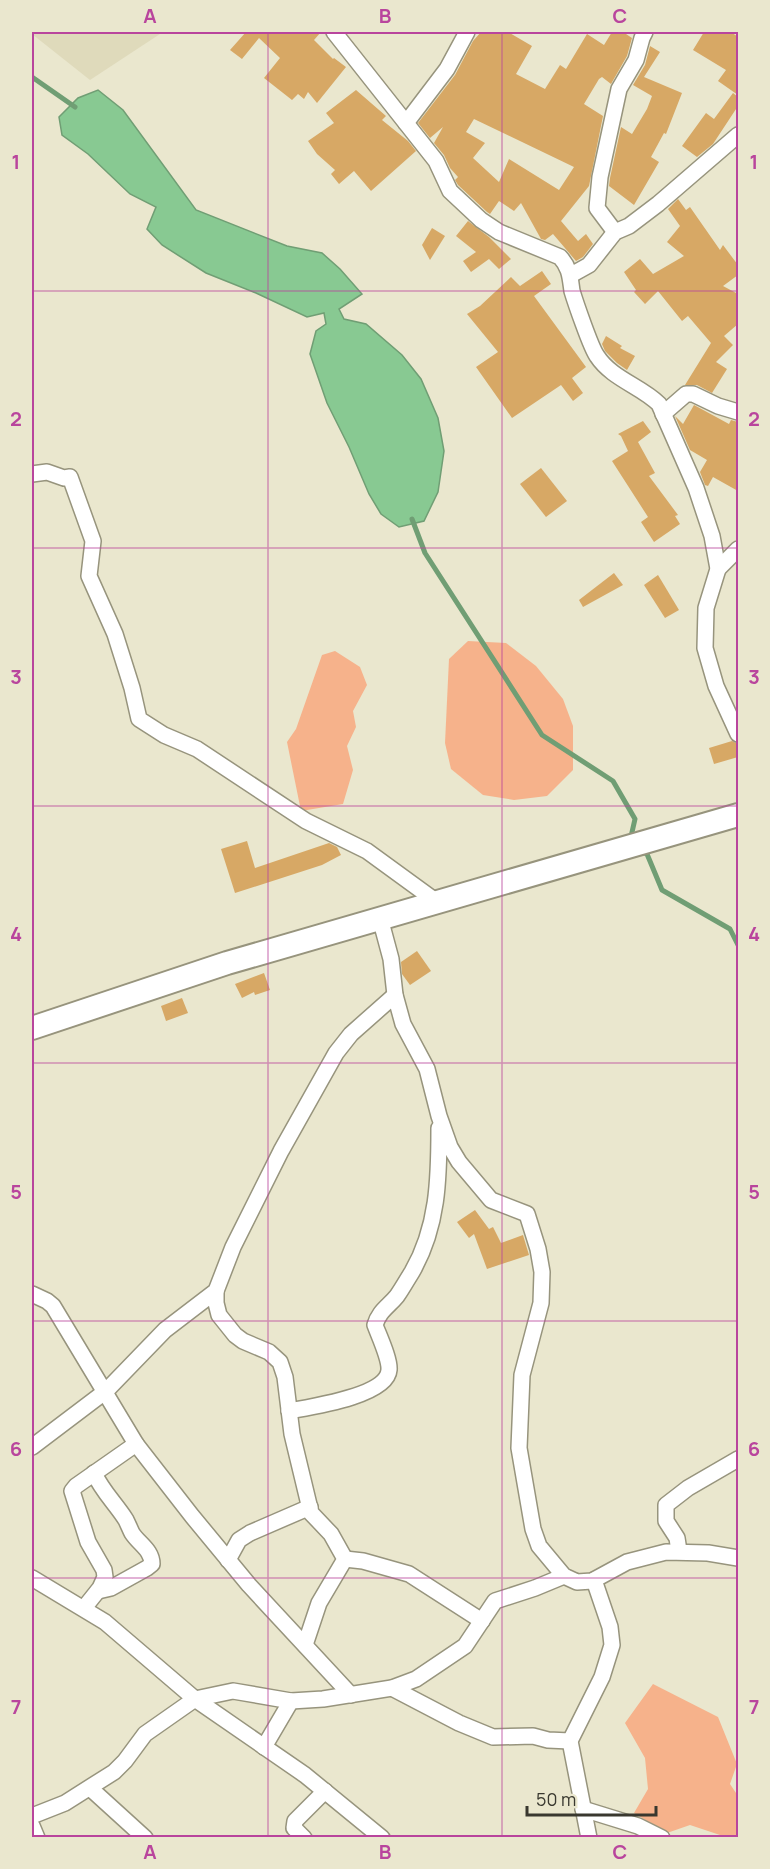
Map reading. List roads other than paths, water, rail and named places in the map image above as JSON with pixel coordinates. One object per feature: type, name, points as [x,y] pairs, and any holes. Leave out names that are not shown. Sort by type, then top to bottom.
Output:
[{"type":"street","points":[[334,32],[436,161],[450,191],[481,220],[500,232],[560,257],[567,265],[573,292],[597,356],[622,380],[650,395],[659,404],[696,488],[712,536],[718,569],[706,608],[705,648],[716,686],[738,734]]},
{"type":"street","points":[[406,123],[447,69],[467,32]]},
{"type":"street","points":[[615,232],[597,208],[600,177],[619,89],[636,60],[645,32]]},
{"type":"street","points":[[571,275],[589,265],[615,232],[629,226],[658,204],[738,135]]},
{"type":"street","points":[[663,414],[686,394],[693,394],[718,406],[738,412]]},
{"type":"street","points":[[32,474],[47,472],[64,478],[70,477],[93,541],[89,576],[115,634],[132,688],[138,719],[164,735],[197,749],[306,821],[367,851],[437,902]]},
{"type":"street","points":[[718,569],[738,549]]},
{"type":"street","points":[[32,1028],[227,963],[738,815]]},
{"type":"street","points":[[380,918],[403,1024],[428,1069],[439,1116],[450,1147],[459,1162],[492,1200],[527,1214],[538,1249],[542,1272],[541,1303],[522,1375],[519,1448],[535,1537],[539,1546],[564,1576],[577,1582],[594,1580],[627,1562],[657,1553],[680,1551],[738,1558]]},
{"type":"street","points":[[345,1559],[331,1534],[311,1513],[292,1434],[285,1377],[280,1362],[269,1352],[235,1335],[219,1315],[216,1291],[233,1247],[281,1151],[336,1053],[351,1035],[395,994]]},
{"type":"street","points":[[289,1411],[348,1398],[376,1386],[390,1372],[375,1325],[382,1310],[396,1298],[417,1263],[434,1216],[439,1170],[439,1116]]},
{"type":"street","points":[[32,1447],[106,1391],[165,1330],[216,1291]]},
{"type":"street","points":[[32,1294],[53,1306],[136,1444],[192,1516],[228,1560],[351,1695]]},
{"type":"street","points":[[84,1608],[98,1592],[105,1577],[105,1570],[88,1542],[72,1495],[73,1488],[136,1444]]},
{"type":"street","points":[[680,1551],[677,1538],[666,1521],[666,1505],[688,1488],[738,1459]]},
{"type":"street","points":[[93,1473],[100,1487],[126,1520],[133,1535],[153,1561],[147,1568],[111,1588],[98,1592]]},
{"type":"street","points":[[228,1560],[239,1540],[310,1507]]},
{"type":"street","points":[[345,1559],[363,1561],[408,1574],[482,1621]]},
{"type":"street","points":[[305,1645],[319,1603],[345,1559]]},
{"type":"street","points":[[32,1816],[65,1803],[114,1772],[145,1734],[195,1699],[233,1691],[291,1701],[323,1700],[392,1688],[416,1679],[465,1646],[495,1601],[564,1576]]},
{"type":"street","points":[[32,1578],[105,1622],[195,1699],[305,1775],[382,1838]]},
{"type":"street","points":[[589,1838],[570,1741],[602,1677],[612,1645],[610,1627],[594,1580]]},
{"type":"street","points":[[392,1688],[459,1723],[493,1737],[533,1736],[548,1740],[570,1741]]},
{"type":"street","points":[[264,1747],[291,1701]]},
{"type":"street","points":[[90,1788],[145,1838]]},
{"type":"street","points":[[295,1834],[295,1821],[325,1791]]},
{"type":"street","points":[[583,1809],[638,1826],[662,1838]]},
{"type":"street","points":[[32,1827],[37,1838]]},
{"type":"waterway","points":[[32,77],[75,107]]},
{"type":"waterway","points":[[412,519],[425,553],[542,735],[613,781],[635,819],[630,841]]},
{"type":"waterway","points":[[641,852],[647,854],[662,890],[730,929],[738,945]]}]
